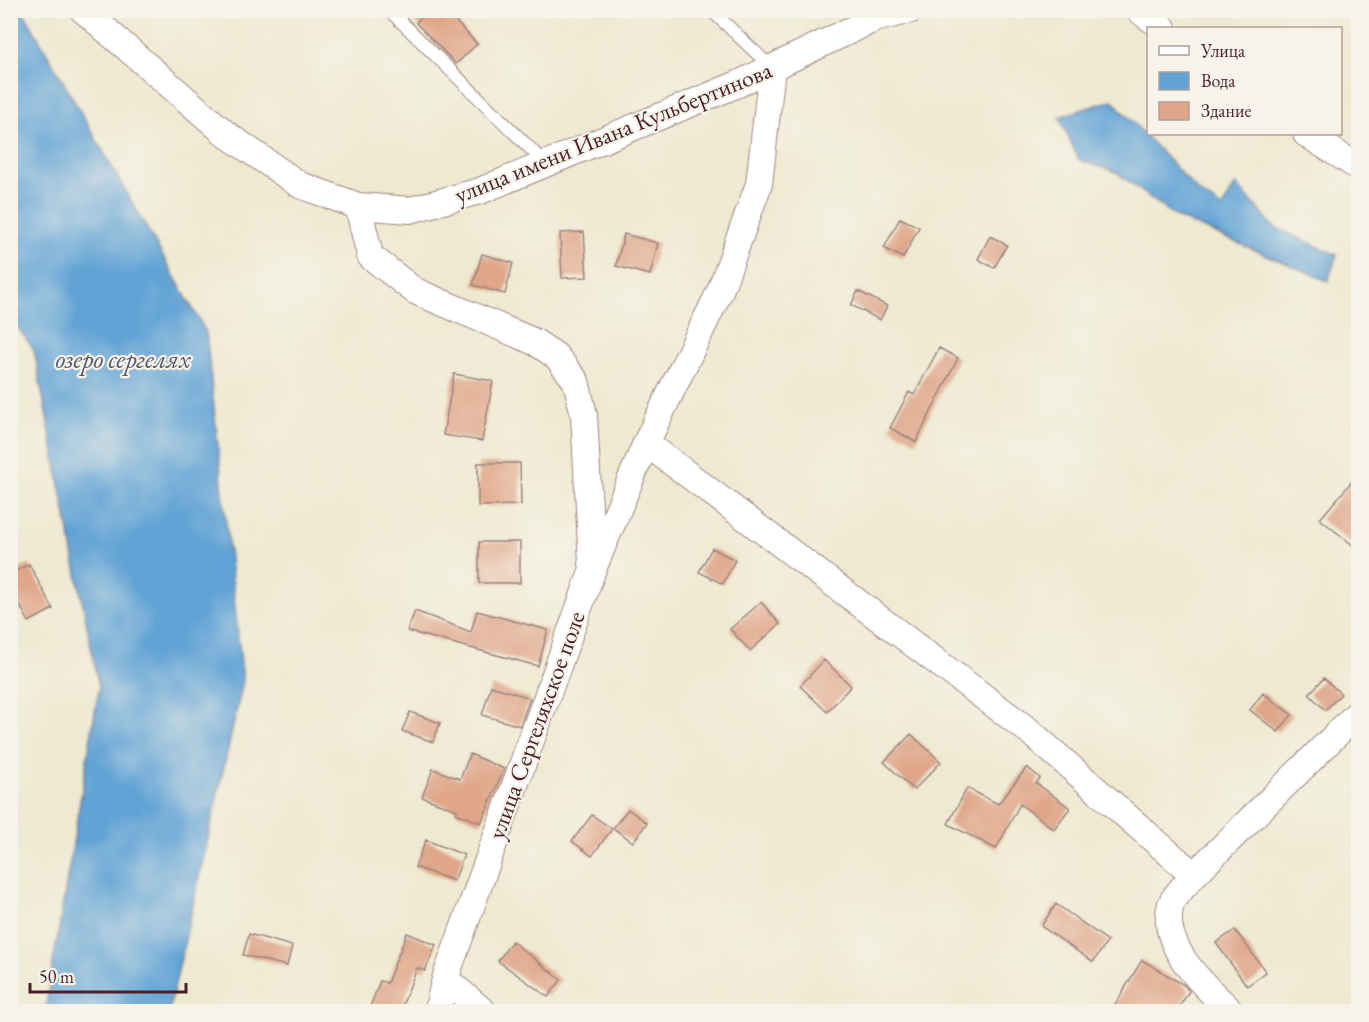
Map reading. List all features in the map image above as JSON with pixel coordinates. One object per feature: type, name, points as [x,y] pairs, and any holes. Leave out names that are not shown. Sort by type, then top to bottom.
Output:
[{"type":"street","name":"улица имени Ивана Кульбертинова","points":[[83,10],[226,134],[300,185],[358,206],[410,210],[480,191],[738,84],[874,19],[911,10]]},
{"type":"street","points":[[1139,10],[1162,27]]},
{"type":"street","name":"улица Сергеляхское поле","points":[[437,1011],[445,979],[592,569],[646,443],[720,291],[759,184],[772,68]]},
{"type":"street","points":[[1308,135],[1359,167]]},
{"type":"street","points":[[358,206],[370,255],[415,291],[535,342],[556,356],[576,381],[584,415],[592,569]]},
{"type":"street","points":[[646,443],[1029,731],[1194,875]]},
{"type":"street","points":[[1232,1011],[1204,986],[1171,939],[1168,920],[1172,902],[1194,875],[1359,712]]},
{"type":"street","points":[[445,979],[484,1011]]},
{"type":"lane","points":[[389,10],[546,164]]},
{"type":"lane","points":[[711,10],[772,68]]},
{"type":"water","name":"озеро сергелях","points":[[10,11],[23,11],[206,332],[243,682],[169,1011],[45,1011],[99,688],[34,350],[11,318]]},
{"type":"water","points":[[1112,100],[1199,192],[1222,208],[1236,184],[1274,227],[1337,255],[1328,281],[1176,217],[1116,172],[1079,160],[1059,117]]},
{"type":"building","points":[[428,10],[445,10],[477,44],[456,64],[416,23]]},
{"type":"building","points":[[900,218],[919,227],[903,258],[884,248]]},
{"type":"building","points":[[584,232],[587,277],[562,278],[560,233]]},
{"type":"building","points":[[624,234],[658,243],[650,275],[616,266]]},
{"type":"building","points":[[990,236],[1007,245],[994,268],[978,259]]},
{"type":"building","points":[[482,254],[513,263],[505,294],[473,285]]},
{"type":"building","points":[[858,291],[887,306],[880,320],[851,305]]},
{"type":"building","points":[[939,348],[958,358],[916,442],[890,428],[909,392],[914,395]]},
{"type":"building","points":[[454,374],[493,381],[482,441],[443,435]]},
{"type":"building","points":[[478,463],[520,463],[521,505],[478,506]]},
{"type":"building","points":[[1359,473],[1359,550],[1320,519]]},
{"type":"building","points":[[479,542],[520,542],[520,583],[479,583]]},
{"type":"building","points":[[712,548],[735,560],[723,584],[699,572]]},
{"type":"building","points":[[29,564],[53,609],[29,622],[10,587],[10,574]]},
{"type":"building","points":[[761,602],[780,624],[750,651],[730,629]]},
{"type":"building","points":[[415,611],[471,632],[477,611],[548,630],[538,666],[407,631]]},
{"type":"building","points":[[824,660],[851,686],[827,712],[800,686]]},
{"type":"building","points":[[1324,678],[1341,694],[1325,710],[1309,694]]},
{"type":"building","points":[[491,686],[530,698],[520,726],[482,715]]},
{"type":"building","points":[[1263,693],[1292,715],[1278,732],[1250,710]]},
{"type":"building","points":[[410,712],[440,723],[433,742],[402,731]]},
{"type":"building","points":[[911,734],[941,762],[914,790],[884,762]]},
{"type":"building","points":[[470,754],[504,769],[481,823],[456,813],[457,810],[422,797],[433,769],[460,779]]},
{"type":"building","points":[[1027,767],[1040,778],[1036,783],[1070,808],[1054,829],[1020,804],[996,849],[948,824],[967,788],[998,804]]},
{"type":"building","points":[[628,809],[647,823],[633,842],[613,828]]},
{"type":"building","points":[[592,815],[612,829],[592,856],[572,841]]},
{"type":"building","points":[[426,840],[464,855],[454,881],[415,867]]},
{"type":"building","points":[[1056,904],[1108,941],[1093,962],[1041,926]]},
{"type":"building","points":[[1235,930],[1266,972],[1247,986],[1216,943]]},
{"type":"building","points":[[407,933],[436,945],[425,971],[417,968],[400,1011],[380,1011],[370,1007],[380,981],[387,983]]},
{"type":"building","points":[[249,934],[292,946],[287,966],[243,955]]},
{"type":"building","points":[[512,941],[561,980],[548,997],[498,961]]},
{"type":"building","points":[[1142,960],[1184,985],[1189,991],[1177,1011],[1111,1011]]}]
